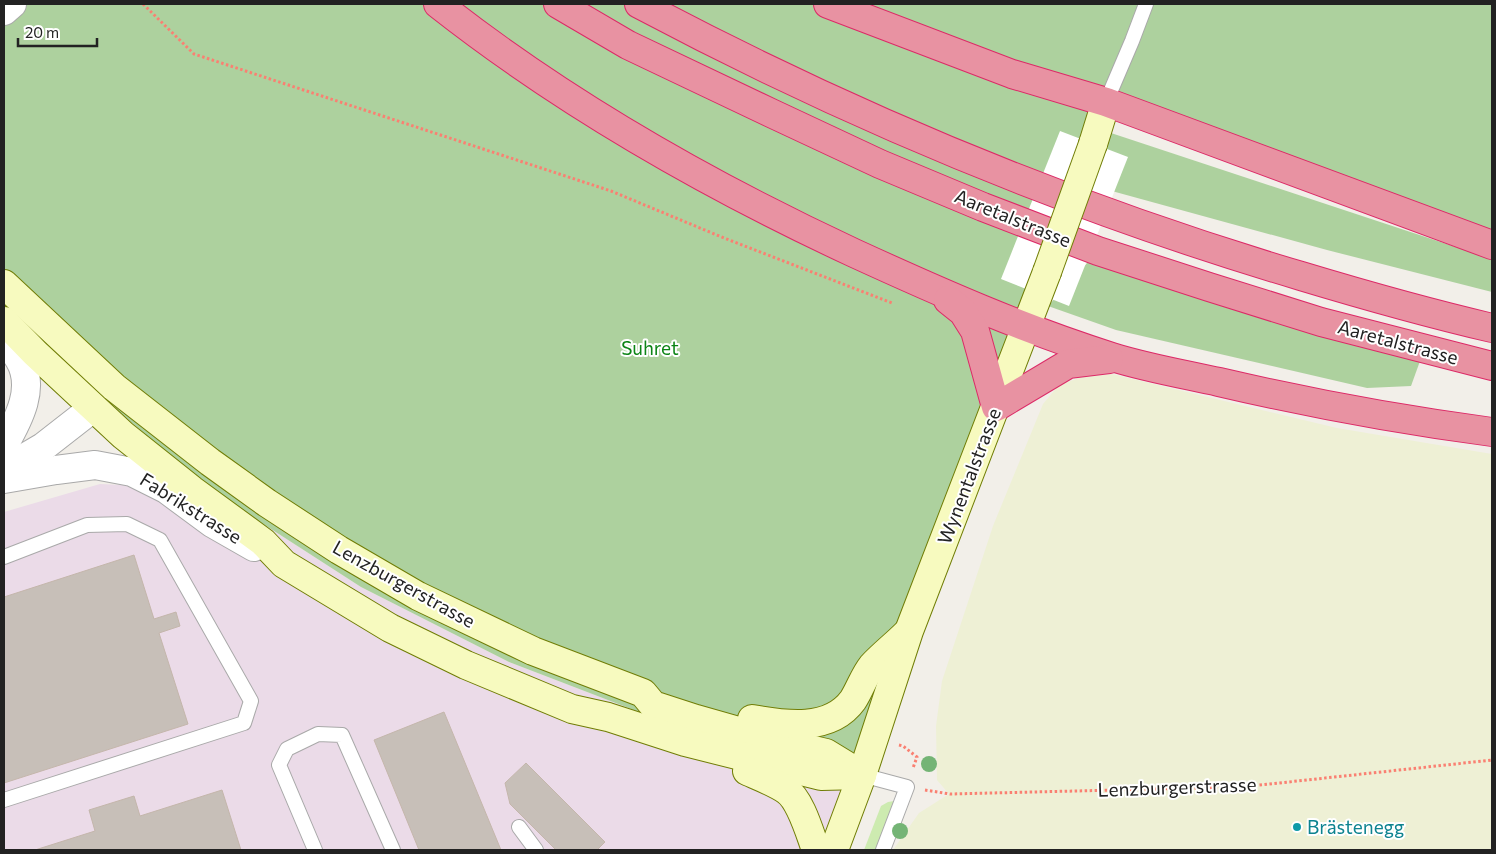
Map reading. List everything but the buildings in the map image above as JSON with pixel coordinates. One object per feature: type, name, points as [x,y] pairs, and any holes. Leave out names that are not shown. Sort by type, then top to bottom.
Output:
[{"type":"highway","points":[[438,4],[543,79],[630,136],[707,180],[797,226],[942,294],[1025,328],[1115,358],[1299,400],[1492,432]]},
{"type":"highway","name":"Aaretalstrasse","points":[[558,4],[628,45],[762,109],[880,164],[1001,214],[1098,251],[1321,322],[1492,366]]},
{"type":"highway","name":"Aaretalstrasse","points":[[638,4],[802,87],[912,136],[1020,180],[1126,220],[1237,257],[1360,294],[1492,328]]},
{"type":"highway","points":[[828,4],[1012,74],[1106,102],[1492,245]]},
{"type":"highway","points":[[942,294],[963,312],[975,331],[996,407],[1068,364],[1115,358]]},
{"type":"main road","name":"Wynentalstrasse","points":[[834,850],[862,775],[909,631],[1040,293],[1106,102]]},
{"type":"main road","name":"Lenzburgerstrasse","points":[[4,284],[114,387],[210,462],[267,503],[339,550],[418,596],[533,651],[643,693],[653,706],[766,739],[826,752],[862,775]]},
{"type":"main road","name":"Lenzburgerstrasse","points":[[4,321],[93,408],[124,435],[192,490],[262,542],[284,564],[390,628],[466,665],[572,709],[608,717],[685,742],[821,776],[862,775]]},
{"type":"main road","points":[[93,408],[114,387]]},
{"type":"main road","points":[[643,693],[660,692],[732,714],[767,722],[815,724],[837,714],[852,702],[872,667],[909,631]]},
{"type":"main road","points":[[572,709],[598,726],[691,756],[745,770],[773,782],[788,791],[802,813],[816,850]]},
{"type":"street","points":[[4,12],[12,4]]},
{"type":"street","points":[[4,341],[19,359],[27,378],[26,399],[13,430],[4,445]]},
{"type":"street","points":[[4,470],[43,447],[93,408]]},
{"type":"street","name":"Fabrikstrasse","points":[[4,479],[95,465],[132,472],[166,489],[212,523],[284,564]]},
{"type":"lane","points":[[1106,102],[1146,4]]},
{"type":"lane","points":[[4,557],[87,525],[127,524],[160,540],[251,701],[244,723],[4,800]]},
{"type":"lane","points":[[315,850],[279,765],[287,749],[318,734],[342,735],[393,850]]},
{"type":"lane","name":"Lenzburgerstrasse","points":[[862,775],[907,787]]},
{"type":"lane","points":[[883,850],[907,787]]},
{"type":"lane","points":[[519,828],[536,850]]},
{"type":"path","points":[[143,4],[194,54],[611,191],[724,238],[901,306]]},
{"type":"path","name":"Lenzburgerstrasse","points":[[907,787],[950,794],[1242,786],[1492,760]]},
{"type":"shaded area","points":[[100,484],[209,489],[361,587],[509,662],[660,720],[862,775],[834,850],[4,850],[4,512]]},
{"type":"green space","name":"Suhret","points":[[12,4],[1492,4],[1492,245],[1106,102],[862,775],[660,720],[509,662],[361,587],[209,489],[109,403],[24,326],[4,305],[4,11]]},
{"type":"green space","points":[[1111,133],[1492,259],[1492,292],[1327,250],[1090,185]]},
{"type":"green space","points":[[1098,251],[1424,350],[1411,386],[1367,388],[1116,330],[1048,306]]},
{"type":"green space","points":[[1112,374],[1337,428],[1492,454],[1492,850],[893,850],[919,813],[949,794],[937,780],[936,726],[942,681],[993,526],[1043,404],[1059,385],[1082,377]]},
{"type":"green space","points":[[894,801],[877,850],[864,850],[881,806]]},
{"type":"pier","points":[[1060,131],[1128,157],[1069,306],[1001,279]]},
{"type":"place","name":"Brästenegg","points":[[1297,827]]}]
